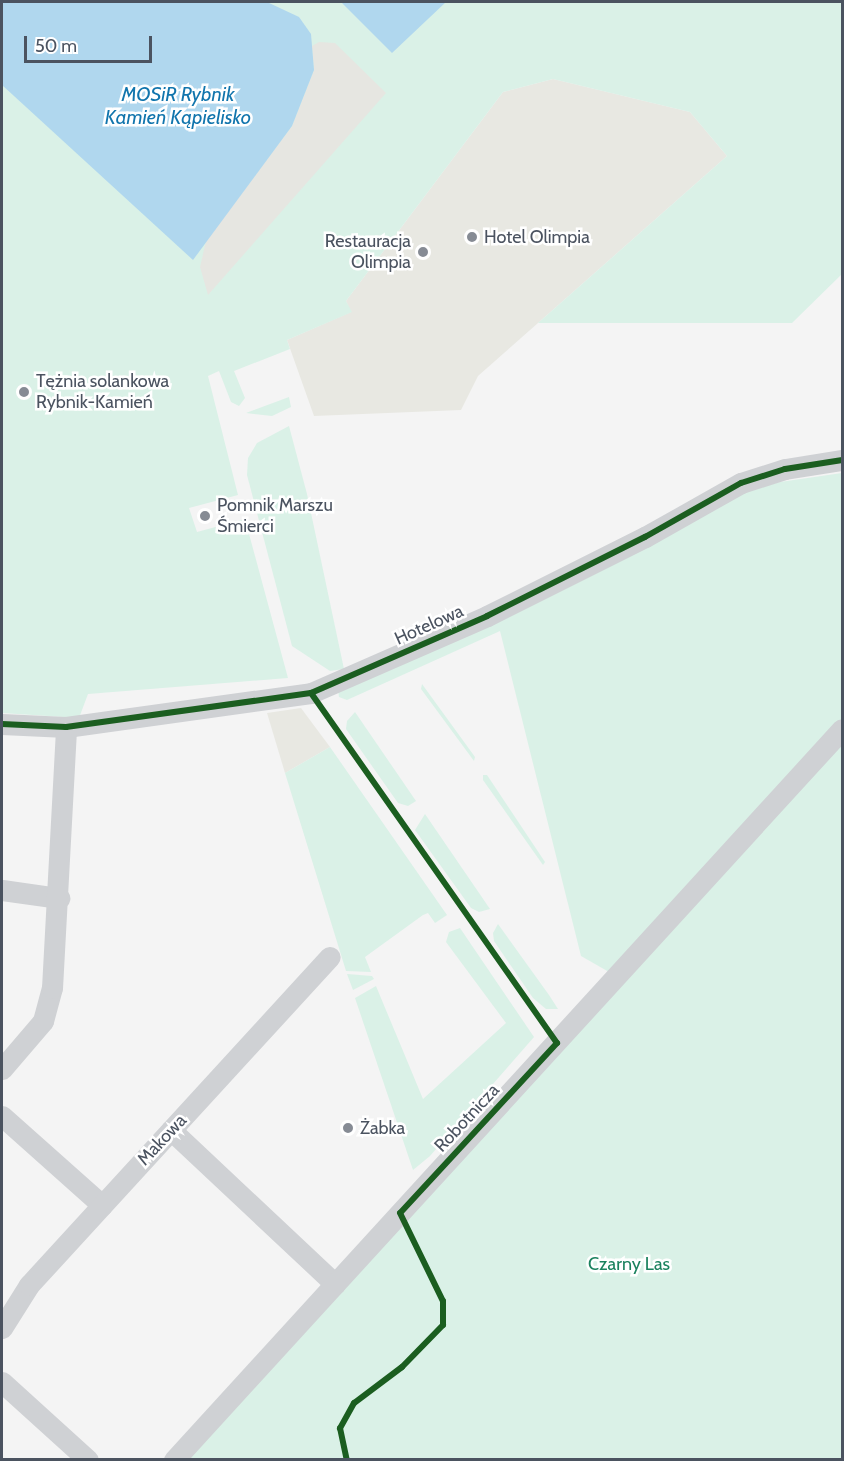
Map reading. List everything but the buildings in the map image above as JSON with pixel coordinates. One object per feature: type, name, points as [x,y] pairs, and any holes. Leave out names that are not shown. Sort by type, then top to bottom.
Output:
[{"type":"street","name":"Hotelowa","points":[[2,724],[66,727],[311,693],[487,616],[645,537],[741,483],[785,469],[843,460]]},
{"type":"street","points":[[2,1069],[43,1022],[49,1004],[59,898],[66,727]]},
{"type":"street","name":"Robotnicza","points":[[174,1460],[843,729]]},
{"type":"street","points":[[2,890],[59,898]]},
{"type":"street","name":"Makowa","points":[[2,1328],[29,1285],[330,957]]},
{"type":"street","points":[[2,1116],[102,1205]]},
{"type":"street","points":[[171,1130],[335,1284]]},
{"type":"street","points":[[2,1382],[88,1460]]},
{"type":"shaded area","name":"Hotel Olimpia","points":[[553,79],[690,112],[727,156],[478,376],[461,410],[314,416],[287,340],[351,312],[346,301],[503,92]]},
{"type":"shaded area","points":[[301,708],[330,747],[285,773],[267,713]]},
{"type":"green space","points":[[2,2],[842,2],[842,274],[792,323],[538,323],[727,156],[690,112],[553,79],[503,92],[346,301],[352,312],[287,340],[290,349],[234,371],[245,398],[239,406],[231,402],[219,371],[208,376],[238,495],[189,508],[197,532],[245,519],[288,678],[88,694],[79,718],[2,713]]},
{"type":"green space","points":[[289,397],[291,407],[272,416],[246,413]]},
{"type":"green space","points":[[289,426],[307,494],[344,669],[330,671],[292,646],[247,475],[248,458],[257,443]]},
{"type":"green space","name":"Czarny Las","points":[[842,473],[842,1459],[182,1460],[609,972],[581,956],[500,631],[347,700],[339,697],[338,690],[733,495],[780,482]]},
{"type":"green space","points":[[422,684],[475,757],[474,761],[421,689]]},
{"type":"green space","points":[[355,712],[416,801],[408,806],[398,803],[346,729],[347,721]]},
{"type":"green space","points":[[330,747],[447,915],[435,923],[428,913],[423,915],[365,957],[371,972],[346,971],[285,773]]},
{"type":"green space","points":[[483,775],[487,775],[545,862],[543,865],[483,780]]},
{"type":"green space","points":[[425,814],[490,909],[479,912],[471,908],[415,830]]},
{"type":"green space","points":[[498,924],[558,1009],[546,1009],[533,998],[494,941],[493,933]]},
{"type":"green space","points":[[460,928],[534,1037],[430,1156],[413,1170],[355,998],[376,986],[423,1099],[506,1023],[446,942],[449,932]]},
{"type":"green space","points":[[347,974],[372,976],[374,979],[353,990]]},
{"type":"sand","points":[[319,42],[335,43],[386,93],[208,295],[200,267],[206,241],[292,126],[314,70],[312,46]]},
{"type":"water","name":"MOSiR Rybnik Kamień Kąpielisko","points":[[2,2],[267,2],[299,17],[311,34],[314,70],[292,126],[193,260],[2,85]]},
{"type":"water","points":[[341,2],[446,2],[392,53]]},
{"type":"cycle path","points":[[2,724],[66,727],[311,693],[487,616],[645,537],[741,483],[785,469],[842,460]]},
{"type":"cycle path","points":[[311,693],[557,1043],[400,1213],[443,1301],[443,1325],[402,1367],[354,1403],[340,1428],[347,1460]]},
{"type":"place","name":"Hotel Olimpia","points":[[472,237]]},
{"type":"place","name":"Restauracja Olimpia","points":[[423,252]]},
{"type":"place","name":"Tężnia solankowa Rybnik-Kamień","points":[[24,392]]},
{"type":"place","name":"Pomnik Marszu Śmierci","points":[[205,516]]},
{"type":"place","name":"Żabka","points":[[348,1128]]}]
